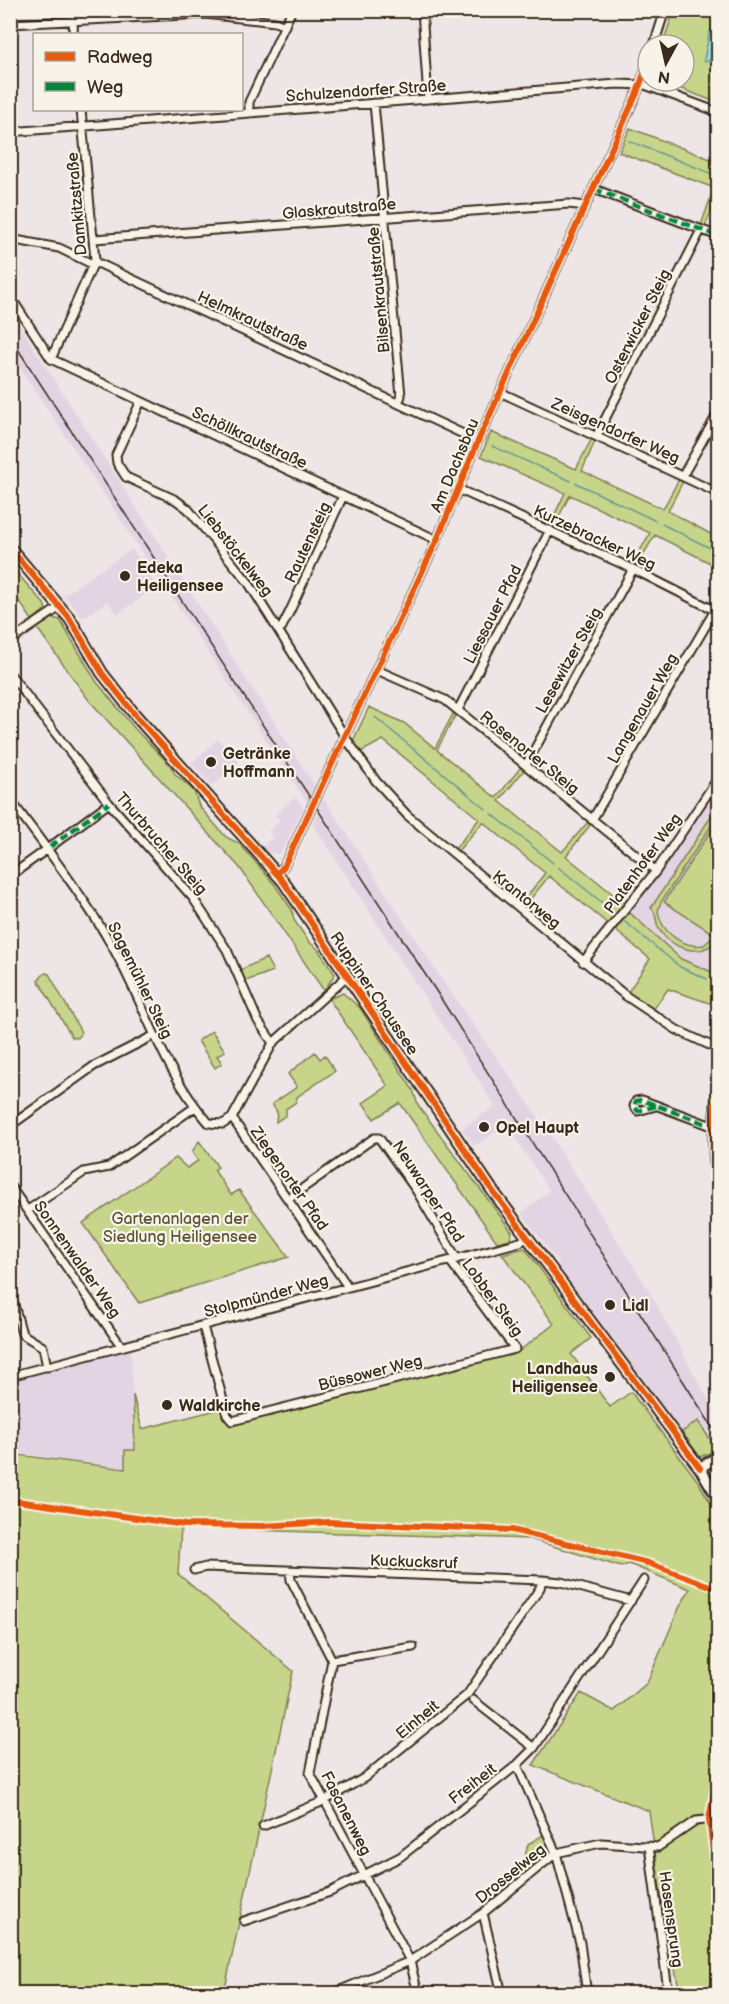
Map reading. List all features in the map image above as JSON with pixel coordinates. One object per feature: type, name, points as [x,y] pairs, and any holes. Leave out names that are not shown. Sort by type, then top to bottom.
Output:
[{"type":"main road","name":"Ruppiner Chaussee","points":[[10,548],[60,607],[120,696],[277,874],[479,1172],[700,1468],[718,1498]]},
{"type":"main road","points":[[700,1468],[718,1456]]},
{"type":"main road","points":[[718,1794],[716,1819],[718,1844]]},
{"type":"street","points":[[73,33],[74,10]]},
{"type":"street","points":[[249,112],[249,102],[292,10]]},
{"type":"street","points":[[422,10],[428,99]]},
{"type":"street","points":[[658,33],[665,10]]},
{"type":"street","points":[[10,24],[157,13],[205,14],[275,22],[285,26]]},
{"type":"street","name":"Schulzendorfer Straße","points":[[10,132],[249,112],[636,85]]},
{"type":"street","name":"Am Dachsbau","points":[[277,874],[284,866],[437,540],[478,441],[502,393],[637,93]]},
{"type":"street","name":"Schulzendorfer Straße","points":[[664,93],[718,112]]},
{"type":"street","name":"Bilsenkrautstraße","points":[[374,103],[401,396],[398,403]]},
{"type":"street","name":"Damkitzstraße","points":[[51,359],[95,263],[81,111]]},
{"type":"street","points":[[594,189],[718,236]]},
{"type":"street","name":"Glaskrautstraße","points":[[94,239],[569,204],[585,206]]},
{"type":"street","name":"Osterwicker Steig","points":[[597,435],[701,230]]},
{"type":"street","name":"Helmkrautstraße","points":[[10,239],[59,248],[95,263],[478,441]]},
{"type":"street","points":[[10,296],[51,359]]},
{"type":"street","name":"Schöllkrautstraße","points":[[51,359],[437,540]]},
{"type":"street","name":"Zeisgendorfer Weg","points":[[502,393],[718,493]]},
{"type":"street","name":"Liebstöckelweg","points":[[141,401],[116,455],[121,470],[126,477],[176,500],[188,509],[248,582],[345,738]]},
{"type":"street","points":[[683,475],[718,413]]},
{"type":"street","name":"Kurzebracker Weg","points":[[458,489],[633,568],[717,611]]},
{"type":"street","name":"Rautensteig","points":[[278,629],[282,627],[290,612],[343,496]]},
{"type":"street","name":"Liessauer Pfad","points":[[458,710],[550,530]]},
{"type":"street","name":"Lesewitzer Steig","points":[[526,765],[633,568]]},
{"type":"street","points":[[10,641],[60,607]]},
{"type":"street","name":"Langenauer Weg","points":[[592,820],[717,611]]},
{"type":"street","name":"Rosenorter Steig","points":[[377,670],[445,700],[656,871]]},
{"type":"street","name":"Thurbrucher Steig","points":[[10,674],[109,803],[180,882],[216,931],[258,1021],[273,1043]]},
{"type":"street","name":"Krantorweg","points":[[345,738],[389,797],[428,835],[646,1011],[677,1030],[718,1049]]},
{"type":"street","name":"Platenhofer Weg","points":[[583,962],[656,871],[718,778]]},
{"type":"street","name":"Sagemühler Steig","points":[[10,799],[48,848],[113,947],[153,1036],[171,1070],[195,1107],[211,1124],[223,1124],[232,1118]]},
{"type":"street","points":[[10,876],[109,803]]},
{"type":"street","name":"Ziegenorter Pfad","points":[[347,976],[273,1043],[232,1118],[346,1280],[348,1287]]},
{"type":"street","points":[[10,1126],[94,1066],[153,1036]]},
{"type":"street","points":[[718,1082],[712,1126],[718,1190]]},
{"type":"street","points":[[656,1106],[712,1126]]},
{"type":"street","points":[[28,1210],[84,1172],[109,1167],[195,1107]]},
{"type":"street","name":"Neuwarper Pfad","points":[[289,1198],[374,1138],[379,1138],[416,1190],[454,1260]]},
{"type":"street","name":"Sonnenwalder Weg","points":[[10,1186],[122,1347]]},
{"type":"street","name":"Stolpmünder Weg","points":[[10,1376],[454,1260],[520,1242],[527,1238]]},
{"type":"street","name":"Lobber Steig","points":[[454,1260],[515,1349]]},
{"type":"street","points":[[10,1290],[22,1335],[43,1347],[47,1367]]},
{"type":"street","name":"Büssower Weg","points":[[203,1326],[227,1415],[232,1421],[515,1349]]},
{"type":"street","name":"Kuckucksruf","points":[[194,1570],[206,1567],[542,1580],[561,1582],[631,1600]]},
{"type":"street","points":[[290,1571],[291,1580],[332,1660],[414,1647]]},
{"type":"street","name":"Einheit","points":[[263,1826],[324,1801],[392,1758],[467,1695],[500,1650],[540,1588],[542,1580]]},
{"type":"street","name":"Freiheit","points":[[244,1921],[293,1906],[364,1876],[400,1857],[517,1765],[534,1748],[645,1580]]},
{"type":"street","name":"Fasanenweg","points":[[332,1660],[310,1773],[410,1961],[418,1994]]},
{"type":"street","points":[[473,1700],[534,1748]]},
{"type":"street","points":[[517,1765],[556,1853],[580,1943],[587,1994]]},
{"type":"street","name":"Drosselweg","points":[[333,1993],[410,1961],[483,1913],[556,1853],[601,1843],[664,1845],[696,1821],[716,1819]]},
{"type":"street","name":"Hasensprung","points":[[649,1846],[667,1983],[672,1994]]},
{"type":"street","points":[[483,1913],[502,1994]]},
{"type":"shaded area","points":[[10,311],[315,786],[307,802],[11,354]]},
{"type":"shaded area","points":[[132,549],[157,587],[117,614],[108,601],[83,618],[64,595]]},
{"type":"shaded area","points":[[218,739],[239,762],[212,786],[191,763]]},
{"type":"shaded area","points":[[718,786],[718,965],[712,972],[681,959],[629,912],[668,862]]},
{"type":"shaded area","points":[[295,797],[303,808],[279,854],[269,853],[262,846],[273,838],[269,831],[280,821],[275,815]]},
{"type":"shaded area","points":[[323,797],[442,980],[546,1128],[648,1289],[718,1418],[717,1450],[698,1421],[682,1432],[521,1213],[550,1191],[507,1125],[474,1146],[462,1129],[495,1106],[313,824]]},
{"type":"shaded area","points":[[131,1349],[135,1450],[125,1469],[13,1452],[11,1380]]},
{"type":"green space","points":[[674,11],[718,11],[718,103],[692,93],[696,93],[696,33],[666,33]]},
{"type":"green space","points":[[630,128],[718,162],[718,192],[705,227],[701,225],[714,188],[619,152]]},
{"type":"green space","points":[[491,432],[576,469],[592,438],[596,439],[582,471],[663,509],[679,479],[683,481],[668,511],[718,538],[718,567],[655,535],[637,565],[633,563],[650,533],[570,495],[554,526],[550,524],[565,493],[481,456]]},
{"type":"green space","points":[[10,565],[46,609],[32,620],[11,589],[14,587],[11,582]]},
{"type":"green space","points":[[53,618],[60,620],[96,681],[135,729],[170,765],[175,774],[194,791],[199,806],[226,837],[240,844],[275,885],[292,910],[294,920],[335,974],[324,991],[240,868],[88,699],[37,628]]},
{"type":"green space","points":[[369,707],[404,723],[435,748],[454,712],[456,714],[437,750],[496,798],[521,767],[524,770],[499,801],[562,852],[588,822],[591,824],[566,856],[625,904],[608,924],[549,876],[524,907],[521,904],[545,873],[483,822],[457,852],[454,850],[479,819],[383,740],[361,752],[353,741]]},
{"type":"green space","points":[[714,812],[718,814],[718,821],[711,826],[661,902],[658,911],[668,932],[688,944],[704,945],[718,932],[718,938],[712,945],[704,949],[687,949],[664,936],[651,908]]},
{"type":"green space","points":[[712,829],[718,833],[718,929],[715,935],[664,902]]},
{"type":"green space","points":[[629,912],[681,959],[712,972],[718,965],[718,1006],[668,989],[653,1010],[628,992],[650,959],[615,930]]},
{"type":"green space","points":[[266,958],[273,971],[246,981],[240,970]]},
{"type":"green space","points":[[45,973],[49,974],[81,1032],[78,1038],[72,1037],[38,980]]},
{"type":"green space","points":[[343,993],[360,1008],[413,1090],[418,1105],[512,1232],[510,1239],[497,1242],[400,1103],[374,1119],[363,1103],[388,1086],[329,999]]},
{"type":"green space","points":[[212,1031],[225,1051],[217,1056],[222,1063],[215,1068],[198,1041]]},
{"type":"green space","points":[[315,1052],[320,1059],[325,1055],[335,1071],[297,1097],[296,1102],[286,1109],[286,1115],[276,1122],[277,1112],[272,1104],[297,1087],[288,1074]]},
{"type":"green space","name":"Gartenanlagen der Siedlung Heiligensee","points":[[199,1141],[218,1167],[214,1170],[231,1195],[239,1190],[289,1257],[139,1303],[83,1223],[176,1158],[187,1168],[198,1161],[192,1152]]},
{"type":"green space","points":[[525,1248],[591,1338],[571,1354],[610,1407],[631,1392],[697,1480],[718,1515],[718,1993],[680,1993],[664,1917],[649,1811],[533,1765],[581,1693],[614,1711],[647,1683],[680,1606],[690,1589],[629,1564],[621,1567],[530,1539],[181,1528],[178,1574],[293,1671],[224,1993],[11,1993],[11,1454],[125,1469],[125,1450],[135,1450],[133,1395],[142,1429],[220,1409],[232,1421],[515,1349],[519,1351],[554,1324],[502,1254]]},
{"type":"green space","points":[[698,1421],[717,1450],[700,1457],[682,1432]]},
{"type":"green space","points":[[545,1834],[552,1851],[534,1868],[525,1856],[528,1844]]},
{"type":"water","points":[[718,19],[718,64],[712,59],[705,62],[704,59],[709,34]]},
{"type":"waterway","points":[[629,141],[718,176]]},
{"type":"waterway","points":[[492,446],[571,481]]},
{"type":"waterway","points":[[576,483],[656,521]]},
{"type":"waterway","points":[[662,524],[718,552]]},
{"type":"waterway","points":[[375,717],[486,809]]},
{"type":"waterway","points":[[491,813],[553,863]]},
{"type":"waterway","points":[[558,867],[615,913]]},
{"type":"waterway","points":[[624,921],[680,967],[707,979]]},
{"type":"tram line","points":[[10,337],[438,994],[718,1436]]},
{"type":"marked path","points":[[594,189],[718,236]]},
{"type":"marked path","points":[[50,847],[109,803]]},
{"type":"marked path","points":[[656,1106],[638,1111],[634,1106],[636,1101],[642,1100],[712,1126]]},
{"type":"cycle path","points":[[277,874],[284,866],[437,540],[478,441],[637,93]]},
{"type":"cycle path","points":[[10,548],[70,619],[102,673],[136,716],[283,881],[492,1190],[700,1468]]},
{"type":"cycle path","points":[[718,1082],[713,1136],[718,1190]]},
{"type":"cycle path","points":[[10,1500],[185,1525],[263,1526],[329,1522],[512,1530],[648,1563],[718,1589]]},
{"type":"cycle path","points":[[718,1769],[709,1819],[718,1887]]},
{"type":"place","name":"Edeka Heiligensee","points":[[125,576]]},
{"type":"place","name":"Getränke Hoffmann","points":[[211,762]]},
{"type":"place","name":"Opel Haupt","points":[[484,1127]]},
{"type":"place","name":"Lidl","points":[[610,1305]]},
{"type":"place","name":"Landhaus Heiligensee","points":[[610,1377]]},
{"type":"place","name":"Waldkirche","points":[[167,1405]]}]
